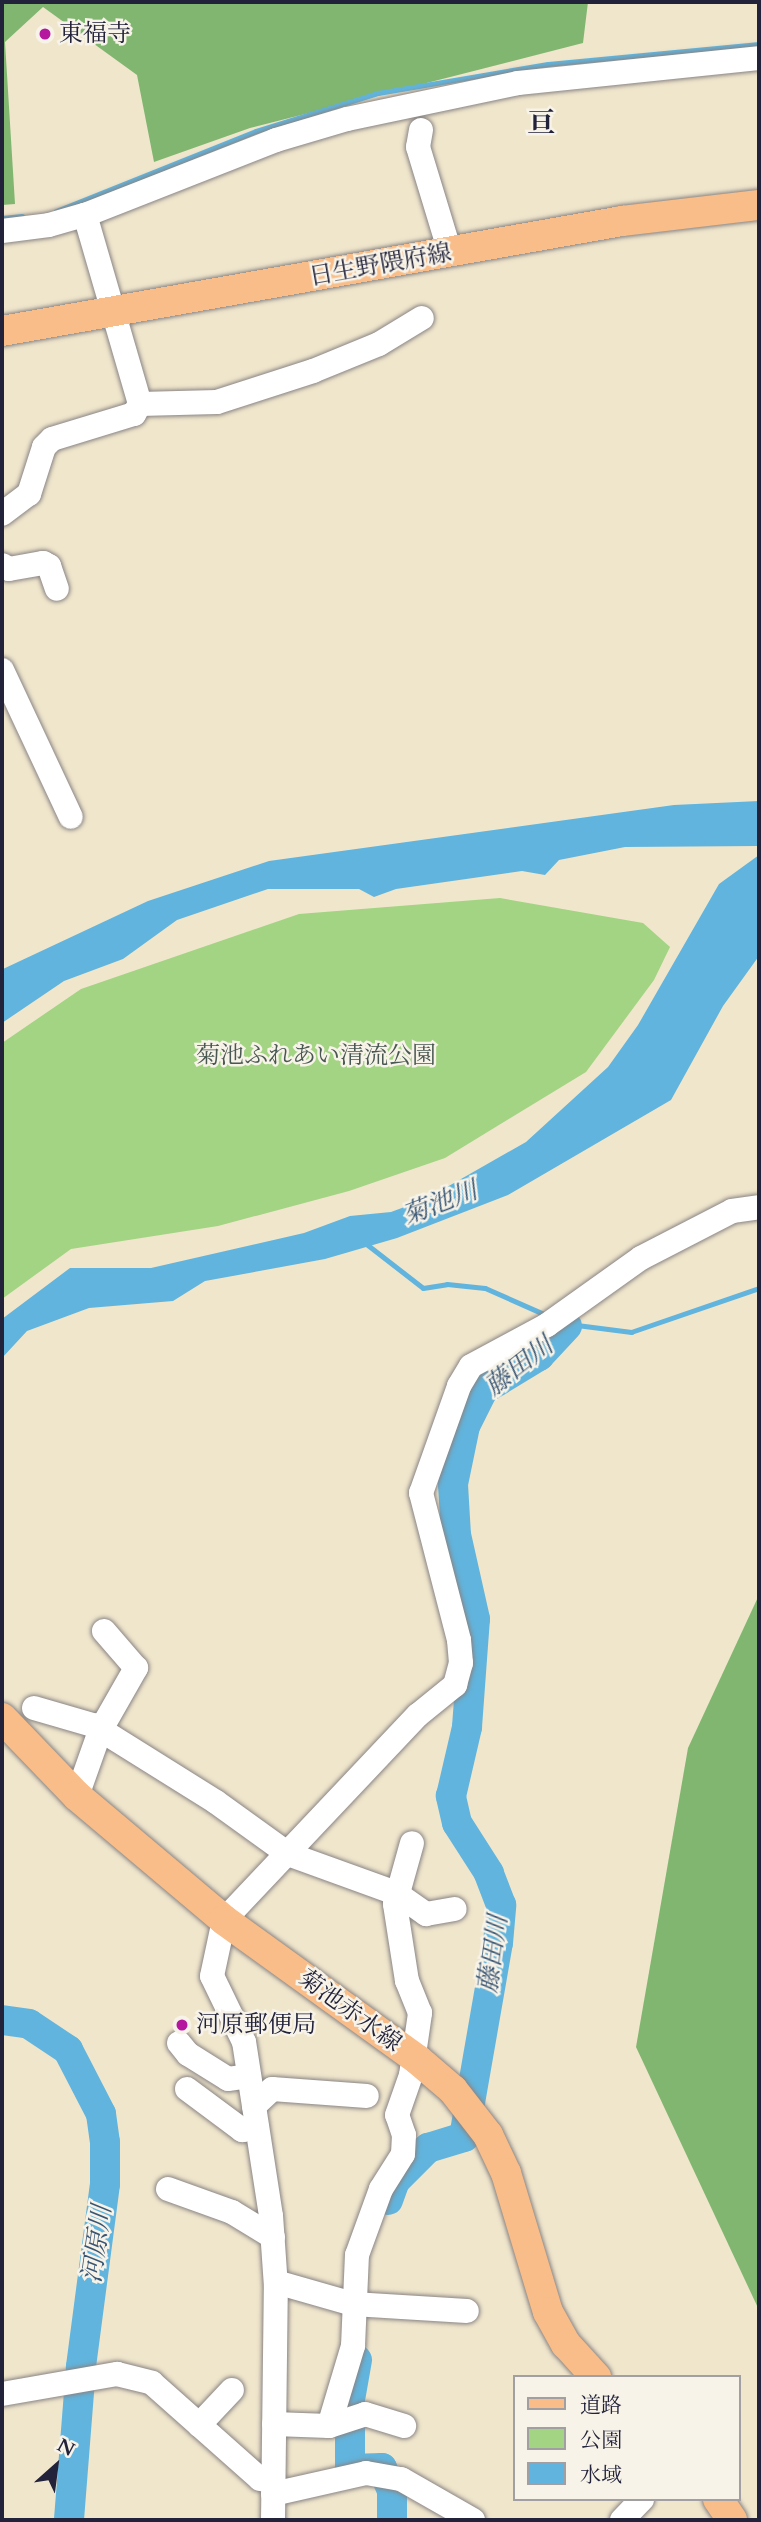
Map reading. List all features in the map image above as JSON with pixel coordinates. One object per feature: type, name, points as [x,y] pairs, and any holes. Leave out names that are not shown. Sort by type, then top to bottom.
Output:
[{"type":"main road","name":"日生野隈府線","points":[[2,331],[622,221],[759,205]]},
{"type":"main road","name":"菊池赤水線","points":[[2,1718],[77,1796],[223,1920],[415,2058],[453,2090],[488,2135],[520,2210],[548,2312],[566,2344],[594,2375]]},
{"type":"street","points":[[2,231],[85,215],[276,140],[347,119],[518,83],[759,58]]},
{"type":"street","points":[[421,130],[418,147],[450,253]]},
{"type":"street","points":[[2,513],[29,494],[44,447],[52,439],[134,414],[140,404],[85,215]]},
{"type":"street","points":[[140,404],[217,402],[346,357],[422,318]]},
{"type":"street","points":[[2,565],[9,569],[43,563],[48,566],[57,589]]},
{"type":"street","points":[[2,670],[71,817]]},
{"type":"street","points":[[273,2520],[276,2282],[273,2237],[244,2042],[212,1976],[223,1920],[418,1715],[455,1685],[461,1663],[459,1640],[421,1493],[459,1386],[471,1366],[547,1325],[641,1258],[732,1210],[758,1200]]},
{"type":"street","points":[[77,1796],[100,1731],[136,1668],[104,1631]]},
{"type":"street","points":[[34,1708],[100,1731],[216,1802],[288,1854],[396,1893],[426,1914],[455,1909]]},
{"type":"street","points":[[330,2426],[353,2347],[357,2255],[381,2189],[403,2154],[404,2135],[397,2115],[415,2058],[420,2013],[407,1981],[396,1893],[412,1843]]},
{"type":"street","points":[[178,2043],[188,2054],[228,2079],[249,2076]]},
{"type":"street","points":[[187,2089],[242,2130],[255,2117],[272,2089],[367,2096]]},
{"type":"street","points":[[168,2189],[232,2212],[273,2237]]},
{"type":"street","points":[[276,2282],[353,2304],[467,2311]]},
{"type":"street","points":[[13,2391],[117,2374],[152,2383],[260,2479],[273,2487],[366,2473],[401,2479],[473,2520]]},
{"type":"street","points":[[199,2425],[232,2390]]},
{"type":"street","points":[[274,2424],[330,2426],[365,2414],[404,2426]]},
{"type":"street","points":[[622,2520],[640,2501]]},
{"type":"green space","points":[[2,2],[588,2],[583,43],[250,128],[154,162],[137,75],[43,7],[5,42],[15,204],[2,205]]},
{"type":"green space","name":"菊池ふれあい清流公園","points":[[500,898],[643,923],[670,947],[654,980],[586,1072],[445,1158],[349,1191],[218,1226],[71,1249],[2,1299],[2,1043],[81,989],[299,914]]},
{"type":"green space","points":[[759,1595],[759,2310],[636,2047],[688,1748]]},
{"type":"water","points":[[759,801],[759,846],[625,847],[559,860],[545,875],[522,871],[396,889],[374,897],[359,889],[268,889],[177,920],[123,959],[64,981],[2,1023],[3,969],[148,901],[269,861],[674,805]]},
{"type":"water","name":"菊池川","points":[[759,855],[759,956],[723,1006],[671,1100],[508,1195],[397,1238],[325,1259],[205,1281],[173,1301],[89,1308],[27,1331],[2,1358],[2,1319],[70,1268],[151,1268],[304,1233],[350,1216],[391,1212],[426,1199],[526,1142],[608,1067],[638,1025],[719,884]]},
{"type":"waterway","points":[[56,211],[256,131],[378,93],[548,64],[759,44]]},
{"type":"waterway","points":[[2,218],[22,216]]},
{"type":"waterway","points":[[365,1243],[423,1288],[447,1284],[485,1288],[546,1315]]},
{"type":"waterway","points":[[561,1323],[631,1332],[759,1288]]},
{"type":"waterway","name":"藤田川","points":[[388,2200],[395,2181],[428,2148],[464,2137],[498,1943],[501,1905],[489,1873],[457,1823],[451,1796],[467,1727],[475,1619],[456,1535],[453,1484],[465,1426],[483,1390],[539,1356],[567,1326]]},
{"type":"waterway","name":"河原川","points":[[2,2020],[29,2024],[68,2050],[101,2114],[105,2142],[105,2184],[81,2367],[69,2520]]},
{"type":"waterway","name":"藤田川","points":[[357,2360],[350,2398],[350,2469],[382,2468],[392,2490],[392,2520]]},
{"type":"place","name":"東福寺","points":[[45,34]]},
{"type":"place","name":"河原郵便局","points":[[182,2025]]},
{"type":"district","name":"亘","points":[[541,123]]}]
